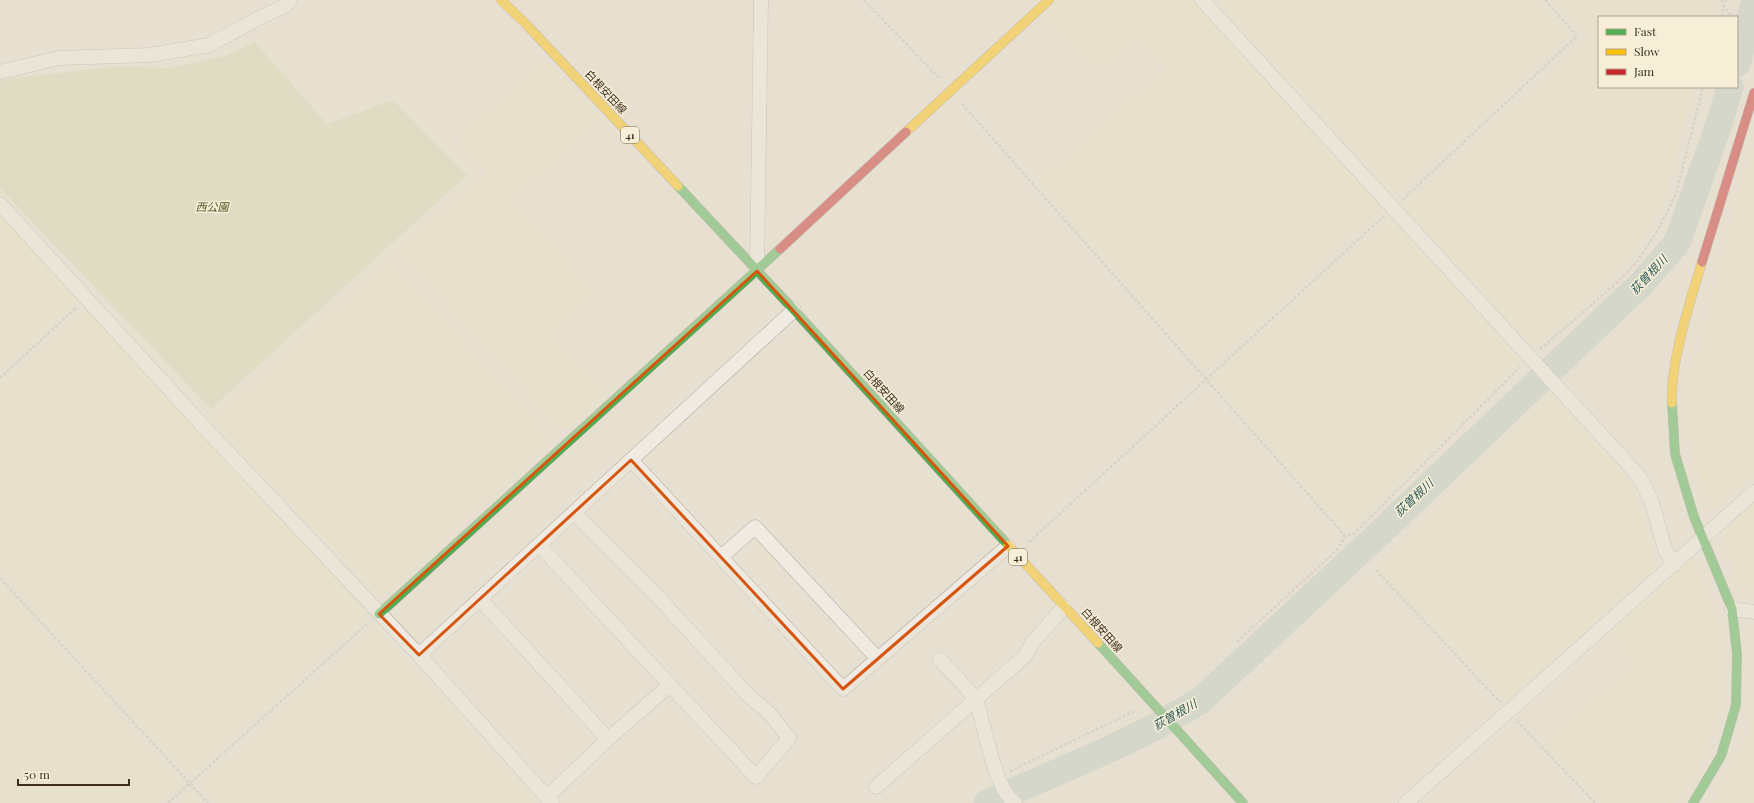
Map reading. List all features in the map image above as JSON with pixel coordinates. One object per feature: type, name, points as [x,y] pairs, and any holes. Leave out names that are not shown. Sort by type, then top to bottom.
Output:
[{"type":"street","points":[[0,72],[59,58],[150,55],[209,45],[258,18],[285,6],[290,0]]},
{"type":"street","name":"白根安田線","points":[[501,0],[525,22],[794,310],[1243,803]]},
{"type":"street","points":[[757,271],[761,0]]},
{"type":"street","points":[[379,614],[757,271],[950,90],[1049,0]]},
{"type":"street","points":[[1202,0],[1639,476],[1651,500],[1665,549],[1674,565]]},
{"type":"street","points":[[1693,803],[1721,756],[1736,705],[1737,654],[1732,609],[1704,538],[1694,517],[1675,454],[1672,394],[1682,336],[1701,265],[1754,93]]},
{"type":"street","points":[[0,204],[379,614],[419,655],[550,800],[608,739],[670,685]]},
{"type":"street","points":[[419,655],[794,310]]},
{"type":"street","points":[[631,460],[843,689],[1012,550]]},
{"type":"street","points":[[1406,803],[1754,492]]},
{"type":"street","points":[[539,545],[756,777],[789,738],[770,714],[747,694],[658,597],[574,513]]},
{"type":"street","points":[[722,557],[755,527],[878,659]]},
{"type":"street","points":[[480,599],[608,739]]},
{"type":"street","points":[[876,787],[1025,656],[1032,643],[1064,607]]},
{"type":"street","points":[[1732,609],[1754,612]]},
{"type":"street","points":[[940,660],[975,700],[999,780],[1013,801]]},
{"type":"path","points":[[864,0],[950,90],[1345,536]]},
{"type":"path","points":[[1012,550],[1206,378],[1393,208],[1578,36],[1545,0]]},
{"type":"path","points":[[1721,0],[1724,7],[1732,16]]},
{"type":"path","points":[[1721,16],[1726,0]]},
{"type":"path","points":[[1738,22],[1754,39]]},
{"type":"path","points":[[1237,642],[1338,549],[1345,536],[1355,532],[1533,360],[1618,282],[1636,263],[1658,230],[1676,194],[1703,88]]},
{"type":"path","points":[[0,378],[87,299]]},
{"type":"path","points":[[1376,570],[1595,803]]},
{"type":"path","points":[[0,578],[208,803]]},
{"type":"path","points":[[168,803],[379,614]]},
{"type":"path","points":[[999,780],[1152,703]]},
{"type":"highlighted area","points":[[757,271],[1008,546],[843,689],[631,460],[419,655],[379,614]]},
{"type":"shaded area","points":[[1058,0],[1191,0],[1380,207],[1206,370],[1039,182],[1165,68],[1137,37],[1097,71],[1043,15]]},
{"type":"shaded area","points":[[1217,0],[1537,0],[1568,35],[1396,194]]},
{"type":"shaded area","points":[[1557,0],[1713,0],[1715,6],[1712,16],[1598,16],[1598,88],[1693,88],[1665,197],[1648,230],[1621,268],[1534,347],[1404,207],[1592,38]]},
{"type":"shaded area","points":[[543,60],[600,117],[512,200],[594,292],[549,335],[606,394],[562,431],[399,252],[486,173],[458,138]]},
{"type":"shaded area","points":[[1754,145],[1754,473],[1714,510],[1695,468],[1688,428],[1686,384],[1701,342],[1736,200]]},
{"type":"shaded area","points":[[0,215],[79,300],[0,369]]},
{"type":"shaded area","points":[[1391,218],[1519,360],[1345,531],[1213,380]]},
{"type":"shaded area","points":[[390,261],[551,439],[380,598],[214,422]]},
{"type":"shaded area","points":[[87,308],[368,614],[189,774],[0,568],[0,387]]},
{"type":"shaded area","points":[[1552,396],[1629,481],[1646,526],[1655,567],[1506,700],[1378,567]]},
{"type":"shaded area","points":[[1754,503],[1754,595],[1734,576],[1723,532]]},
{"type":"shaded area","points":[[1691,558],[1718,624],[1720,700],[1709,737],[1698,766],[1676,803],[1603,803],[1547,745],[1634,662],[1610,633]]},
{"type":"shaded area","points":[[0,585],[180,784],[158,803],[0,803]]},
{"type":"shaded area","points":[[377,628],[535,803],[218,803],[202,786]]},
{"type":"shaded area","points":[[1754,690],[1754,803],[1713,803],[1732,768],[1748,731]]},
{"type":"shaded area","points":[[189,792],[200,803],[178,803]]},
{"type":"green space","name":"西公園","points":[[255,42],[327,124],[393,100],[467,175],[211,409],[0,188],[0,82],[7,79],[119,66],[171,68],[225,56]]},
{"type":"waterway","name":"荻曽根川","points":[[1738,60],[1754,4]]},
{"type":"waterway","name":"荻曽根川","points":[[987,803],[1110,749],[1155,727],[1200,701],[1367,545],[1641,284],[1677,243],[1720,121],[1730,88]]},
{"type":"traffic: fast","points":[[678,186],[794,310],[1008,545]]},
{"type":"traffic: fast","points":[[379,614],[780,249]]},
{"type":"traffic: fast","points":[[1672,403],[1675,454],[1694,517],[1732,609],[1737,654],[1736,705],[1721,756],[1693,803]]},
{"type":"traffic: fast","points":[[1098,643],[1243,803]]},
{"type":"traffic: slow","points":[[501,0],[525,23],[678,186]]},
{"type":"traffic: slow","points":[[906,132],[1049,0]]},
{"type":"traffic: slow","points":[[1672,403],[1672,387],[1677,352],[1702,262]]},
{"type":"traffic: slow","points":[[1008,545],[1098,643]]},
{"type":"traffic: jam","points":[[1702,262],[1754,93]]},
{"type":"traffic: jam","points":[[780,249],[906,132]]}]
